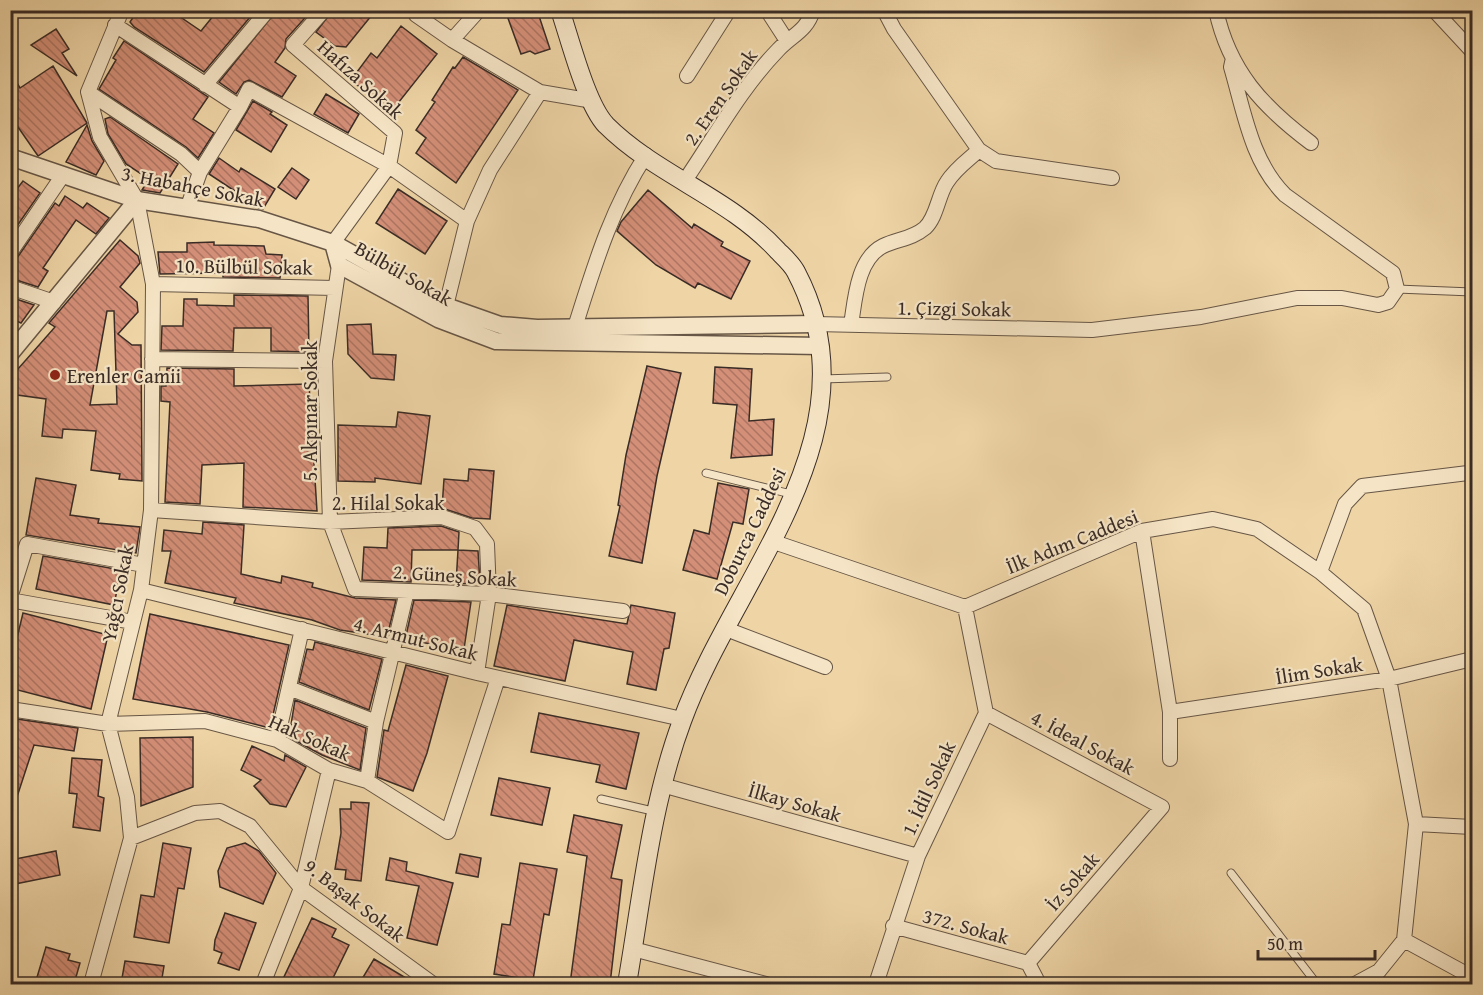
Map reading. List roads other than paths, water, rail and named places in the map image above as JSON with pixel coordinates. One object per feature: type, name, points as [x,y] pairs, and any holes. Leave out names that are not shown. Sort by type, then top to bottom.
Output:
[{"type":"main road","name":"Doburca Caddesi","points":[[560,10],[593,101],[605,124],[684,182],[758,229],[795,270],[815,324],[820,346],[822,379],[819,423],[795,495],[682,719],[662,784],[627,984]]},
{"type":"street","points":[[122,10],[88,92],[181,154],[200,172]]},
{"type":"street","points":[[206,85],[268,10]]},
{"type":"street","name":"Hafıza Sokak","points":[[324,10],[293,45],[395,134],[388,166]]},
{"type":"street","points":[[414,10],[452,40],[540,92],[593,101]]},
{"type":"street","points":[[452,40],[479,10]]},
{"type":"street","points":[[687,76],[729,10]]},
{"type":"street","points":[[767,10],[787,41]]},
{"type":"street","name":"2. Eren Sokak","points":[[684,182],[760,68],[787,41],[809,25],[813,10]]},
{"type":"street","points":[[884,10],[894,29],[979,150],[996,161],[1112,178]]},
{"type":"street","points":[[1216,10],[1221,31],[1242,77],[1278,118],[1311,143]]},
{"type":"street","points":[[1434,10],[1473,51]]},
{"type":"street","points":[[115,25],[240,107]]},
{"type":"street","points":[[1233,58],[1231,67],[1255,152],[1275,185],[1285,195],[1393,273],[1397,289]]},
{"type":"street","points":[[188,206],[200,172],[249,89],[388,166],[467,221]]},
{"type":"street","name":"Yağcı Sokak","points":[[88,92],[100,137],[137,200],[153,284],[151,510],[141,590],[108,724],[127,797],[131,838],[91,984]]},
{"type":"street","points":[[446,306],[467,221],[490,170],[540,92]]},
{"type":"street","points":[[851,325],[859,281],[867,260],[882,246],[904,241],[926,227],[946,183],[958,168],[979,150]]},
{"type":"street","points":[[576,335],[600,246],[626,185],[646,155]]},
{"type":"street","name":"3. Habahçe Sokak","points":[[10,157],[137,200],[188,206],[259,219],[333,243]]},
{"type":"street","points":[[333,243],[388,166]]},
{"type":"street","points":[[10,254],[63,175]]},
{"type":"street","points":[[10,354],[137,200]]},
{"type":"street","name":"Bülbül Sokak","points":[[333,243],[339,265],[438,319],[496,341],[815,324]]},
{"type":"street","name":"Bülbül Sokak","points":[[333,243],[446,306],[500,325],[537,328],[576,335],[820,346]]},
{"type":"street","name":"5. Akpınar Sokak","points":[[330,522],[325,361],[339,265]]},
{"type":"street","name":"10. Bülbül Sokak","points":[[153,284],[335,288]]},
{"type":"street","points":[[10,287],[54,302]]},
{"type":"street","name":"1. Çizgi Sokak","points":[[815,324],[1092,330],[1201,317],[1298,298],[1342,297],[1383,304],[1392,299],[1397,289]]},
{"type":"street","points":[[152,359],[325,361]]},
{"type":"street","points":[[1320,572],[1345,504],[1362,486],[1473,474]]},
{"type":"street","name":"2. Hilal Sokak","points":[[151,510],[330,522],[442,517],[475,528],[487,544],[489,594],[477,673]]},
{"type":"street","name":"İlk Adım Caddesi","points":[[965,607],[1142,531],[1213,519],[1257,529],[1320,572],[1364,609],[1389,679],[1416,824],[1404,940]]},
{"type":"street","name":"2. Güneş Sokak","points":[[330,522],[355,589],[489,594],[623,611]]},
{"type":"street","points":[[1142,531],[1170,712],[1170,759]]},
{"type":"street","points":[[771,541],[965,607],[986,713]]},
{"type":"street","points":[[133,622],[10,599],[27,544],[144,565]]},
{"type":"street","name":"4. Armut Sokak","points":[[141,590],[477,673],[682,719]]},
{"type":"street","points":[[367,781],[376,722],[407,591]]},
{"type":"street","points":[[726,628],[825,667]]},
{"type":"street","points":[[277,740],[302,629]]},
{"type":"street","name":"İlim Sokak","points":[[1170,712],[1389,679],[1473,659]]},
{"type":"street","name":"Hak Sokak","points":[[10,709],[108,724],[206,721],[277,740],[329,770],[367,781],[448,832],[498,678]]},
{"type":"street","points":[[289,688],[376,722]]},
{"type":"street","name":"4. İdeal Sokak","points":[[986,713],[1162,807]]},
{"type":"street","name":"1. İdil Sokak","points":[[876,984],[893,926],[918,856],[986,713]]},
{"type":"street","points":[[263,984],[301,888],[329,770]]},
{"type":"street","name":"İlkay Sokak","points":[[662,784],[918,856]]},
{"type":"street","name":"İz Sokak","points":[[1028,963],[1162,807]]},
{"type":"street","name":"9. Başak Sokak","points":[[131,838],[195,813],[220,812],[250,826],[301,888],[433,984]]},
{"type":"street","points":[[1416,824],[1473,827]]},
{"type":"street","name":"372. Sokak","points":[[893,926],[1028,963]]},
{"type":"street","points":[[1355,984],[1379,971],[1404,940],[1473,977]]},
{"type":"street","points":[[633,949],[766,984]]},
{"type":"street","points":[[1028,963],[1040,984]]},
{"type":"lane","points":[[1397,289],[1473,292]]},
{"type":"lane","points":[[822,379],[887,377]]},
{"type":"lane","points":[[706,473],[795,495]]},
{"type":"lane","points":[[601,799],[657,812]]},
{"type":"lane","points":[[1231,873],[1317,984]]},
{"type":"place","name":"Erenler Camii","points":[[55,375]]}]
